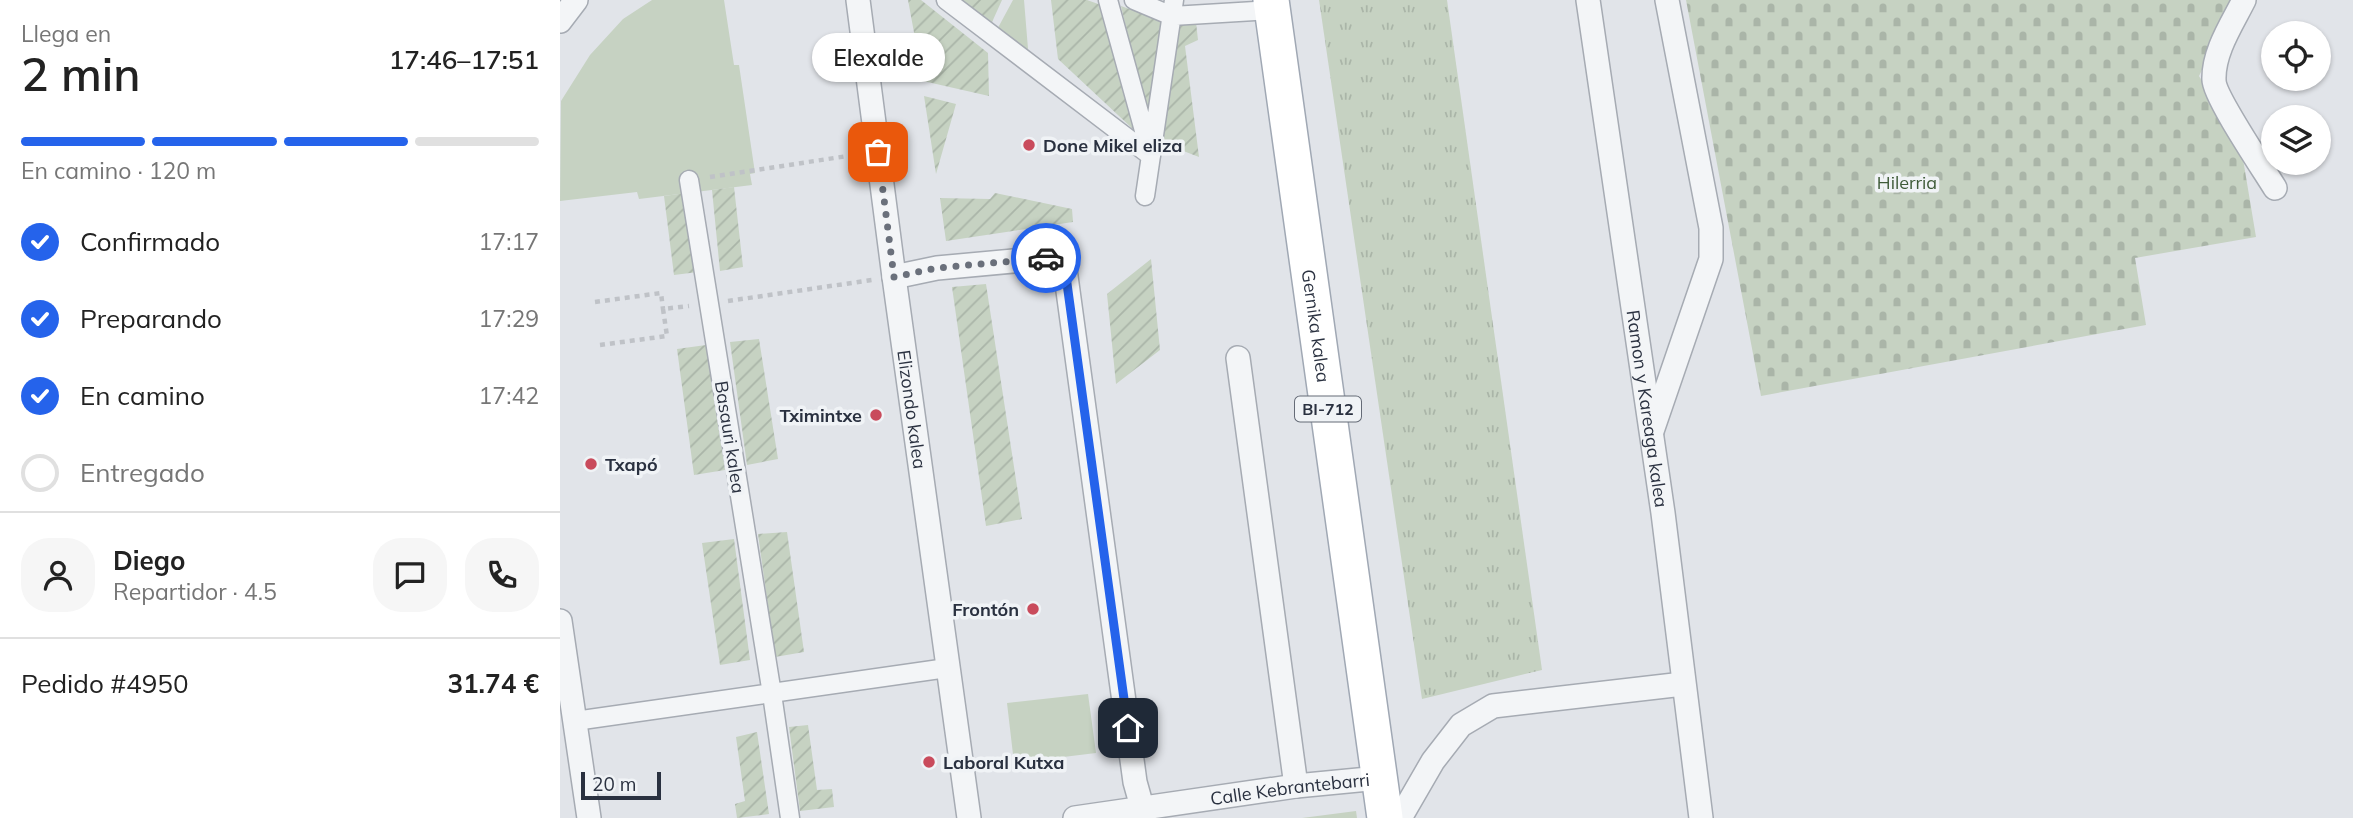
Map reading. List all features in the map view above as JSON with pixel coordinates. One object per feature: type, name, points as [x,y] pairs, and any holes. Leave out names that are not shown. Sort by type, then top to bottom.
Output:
[{"type":"main road","name":"Gernika kalea","points":[[1272,5],[1385,818]]},
{"type":"street","points":[[560,21],[576,0]]},
{"type":"street","name":"Elizondo kalea","points":[[858,0],[969,818]]},
{"type":"street","points":[[946,0],[1151,156]]},
{"type":"street","points":[[1108,0],[1151,156]]},
{"type":"street","points":[[1134,0],[1173,8],[1272,5]]},
{"type":"street","name":"Ramon y Kareaga kalea","points":[[1588,0],[1663,513],[1700,818]]},
{"type":"street","points":[[1651,436],[1711,258],[1711,228],[1667,0]]},
{"type":"street","points":[[2244,0],[2218,52],[2213,82],[2231,117],[2275,188]]},
{"type":"street","points":[[1145,196],[1173,8]]},
{"type":"street","name":"Basauri kalea","points":[[689,180],[790,818]]},
{"type":"street","points":[[894,277],[937,268],[1057,257],[1065,269],[1135,782],[1142,807]]},
{"type":"street","points":[[1238,358],[1296,786]]},
{"type":"street","points":[[560,621],[589,818]]},
{"type":"street","points":[[575,721],[947,668]]},
{"type":"street","points":[[1399,818],[1433,761],[1461,725],[1493,706],[1683,684]]},
{"type":"street","name":"Calle Kebrantebarri","points":[[1075,818],[1296,786],[1379,778]]},
{"type":"path","points":[[689,180],[878,152]]},
{"type":"path","points":[[663,309],[894,277]]},
{"type":"path","points":[[595,302],[661,293],[667,336],[600,345]]},
{"type":"green space","points":[[652,0],[724,0],[734,65],[739,65],[755,173],[750,174],[752,185],[639,199],[637,192],[560,201],[561,101],[590,55],[623,19]]},
{"type":"green space","points":[[908,0],[921,0],[988,53],[989,96],[923,81]]},
{"type":"green space","points":[[948,0],[1002,0],[988,31]]},
{"type":"green space","points":[[1013,0],[1024,0],[1029,61],[993,37]]},
{"type":"green space","points":[[1051,0],[1087,0],[1101,5],[1134,130],[1058,59]]},
{"type":"green space","points":[[1319,0],[1447,0],[1542,670],[1422,699]]},
{"type":"green space","name":"Hilerria","points":[[1686,0],[2237,0],[2199,76],[2241,147],[2256,237],[2135,258],[2146,325],[1761,396]]},
{"type":"green space","points":[[1121,6],[1162,21],[1148,121]]},
{"type":"green space","points":[[1174,21],[1196,22],[1198,40],[1185,46],[1199,157],[1160,142]]},
{"type":"green space","points":[[924,96],[956,104],[936,174]]},
{"type":"green space","points":[[734,187],[743,267],[720,271],[712,190]]},
{"type":"green space","points":[[686,193],[698,272],[674,275],[664,196]]},
{"type":"green space","points":[[995,193],[1072,209],[1073,222],[946,241],[940,198],[990,199]]},
{"type":"green space","points":[[1151,259],[1160,350],[1116,384],[1107,294]]},
{"type":"green space","points":[[986,284],[1022,519],[986,526],[952,287]]},
{"type":"green space","points":[[759,339],[778,459],[747,465],[730,342]]},
{"type":"green space","points":[[706,345],[725,470],[694,475],[677,349]]},
{"type":"green space","points":[[787,532],[804,652],[775,657],[758,534]]},
{"type":"green space","points":[[734,539],[750,660],[720,665],[702,543]]},
{"type":"green space","points":[[1088,694],[1096,753],[1014,763],[1007,703]]},
{"type":"green space","points":[[808,725],[817,790],[832,789],[834,807],[800,811],[789,727]]},
{"type":"green space","points":[[757,732],[769,814],[737,818],[735,804],[745,801],[736,737]]},
{"type":"green space","points":[[1356,811],[1357,818],[1302,818]]},
{"type":"way so far","points":[[878,152],[894,277],[937,268],[1046,258]]},
{"type":"place","name":"Done Mikel eliza","points":[[1029,145]]},
{"type":"place","name":"Elexalde","points":[[878,152]]},
{"type":"place","name":"Tximintxe","points":[[876,415]]},
{"type":"place","name":"Txapó","points":[[591,464]]},
{"type":"place","name":"Frontón","points":[[1033,609]]},
{"type":"place","name":"Laboral Kutxa","points":[[929,762]]},
{"type":"route","points":[[1046,258],[1057,257],[1065,269],[1128,728]]}]
